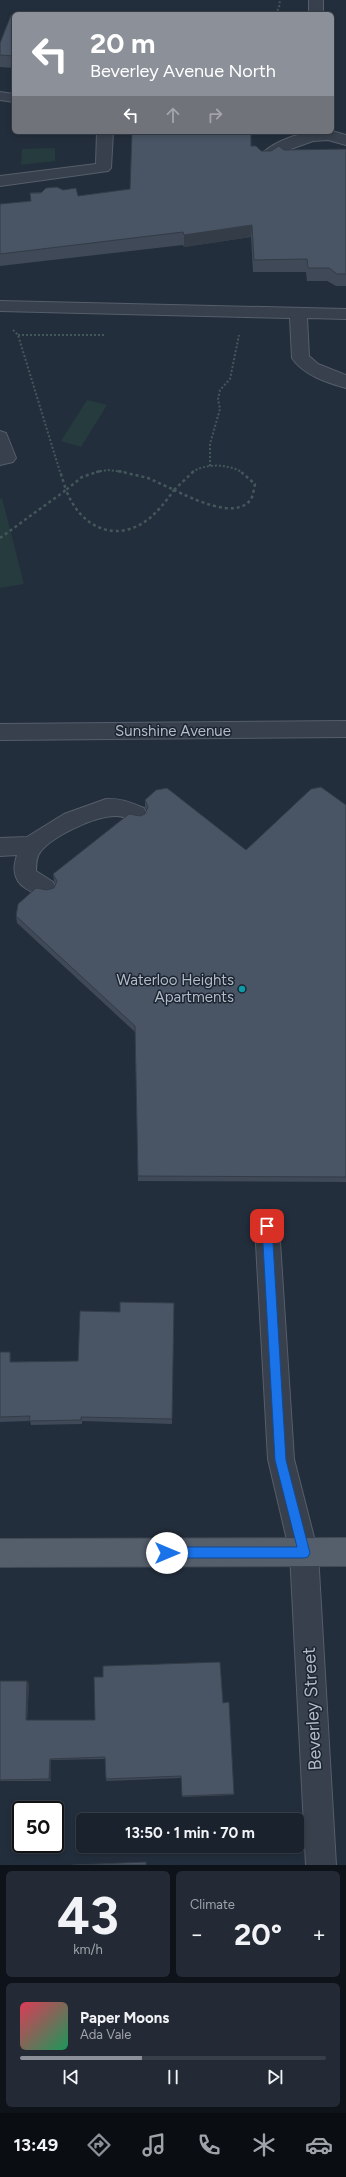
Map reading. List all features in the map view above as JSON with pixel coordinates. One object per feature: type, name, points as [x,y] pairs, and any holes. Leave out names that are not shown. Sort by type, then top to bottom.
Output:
[{"type":"main road","points":[[0,1553],[346,1552]]},
{"type":"street","points":[[316,0],[316,12]]},
{"type":"street","points":[[0,96],[12,98]]},
{"type":"street","points":[[0,181],[103,168],[105,134]]},
{"type":"street","points":[[265,159],[273,151],[284,146],[323,134]]},
{"type":"street","points":[[329,134],[346,140]]},
{"type":"street","points":[[0,306],[346,314]]},
{"type":"street","points":[[298,312],[301,358],[312,368],[346,382]]},
{"type":"street","points":[[0,437],[7,458],[0,459]]},
{"type":"street","name":"Sunshine Avenue","points":[[0,732],[346,730]]},
{"type":"street","points":[[0,847],[31,846],[64,823],[93,811],[117,806],[137,814]]},
{"type":"street","points":[[31,846],[25,864],[26,876],[45,888]]},
{"type":"street","name":"Beverley Street","points":[[267,1226],[281,1460],[304,1553],[321,1865]]},
{"type":"path","points":[[276,12],[279,8],[280,0]]},
{"type":"path","points":[[0,538],[66,490],[74,481],[102,470],[125,472],[148,478],[173,490],[223,509],[239,507],[250,502],[255,493],[255,484],[248,475],[234,468],[210,466],[196,469],[182,478],[173,490],[151,518],[136,527],[122,530],[101,528],[85,520],[72,506],[66,490],[18,334],[12,330]]},
{"type":"path","points":[[210,466],[210,444],[220,409],[218,399],[220,390],[230,379],[239,334]]},
{"type":"green space","points":[[55,148],[55,161],[21,165],[22,149]]},
{"type":"green space","points":[[87,400],[107,405],[81,447],[61,441]]},
{"type":"green space","points":[[2,498],[24,584],[0,588],[0,499]]},
{"type":"building","points":[[12,15],[12,56],[0,55],[0,43]]},
{"type":"building","points":[[132,134],[251,134],[251,146],[256,146],[261,151],[271,151],[279,146],[284,150],[346,149],[346,274],[337,274],[329,268],[308,268],[307,259],[254,260],[252,225],[184,235],[183,232],[0,254],[0,204],[31,201],[30,193],[41,193],[46,188],[57,187],[63,190],[76,188],[78,196],[130,189]]},
{"type":"building","points":[[321,787],[346,805],[346,1177],[138,1176],[135,1026],[16,916],[18,904],[36,888],[47,890],[54,888],[57,881],[53,874],[129,814],[140,816],[145,814],[148,807],[145,800],[156,790],[167,788],[246,850],[311,789]]},
{"type":"building","points":[[120,1302],[174,1303],[172,1419],[81,1417],[81,1420],[29,1421],[30,1416],[0,1417],[0,1352],[10,1352],[10,1362],[78,1361],[80,1311],[120,1312]]},
{"type":"building","points":[[220,1662],[223,1703],[229,1702],[234,1794],[182,1796],[181,1776],[106,1779],[105,1757],[50,1759],[49,1779],[0,1780],[0,1681],[27,1681],[26,1720],[95,1720],[94,1677],[103,1677],[103,1666]]},
{"type":"building","points":[[146,1862],[146,1865],[73,1865]]},
{"type":"place","name":"Waterloo Heights Apartments","points":[[242,989]]},
{"type":"route","points":[[167,1553],[304,1553],[281,1460],[267,1226]]}]
